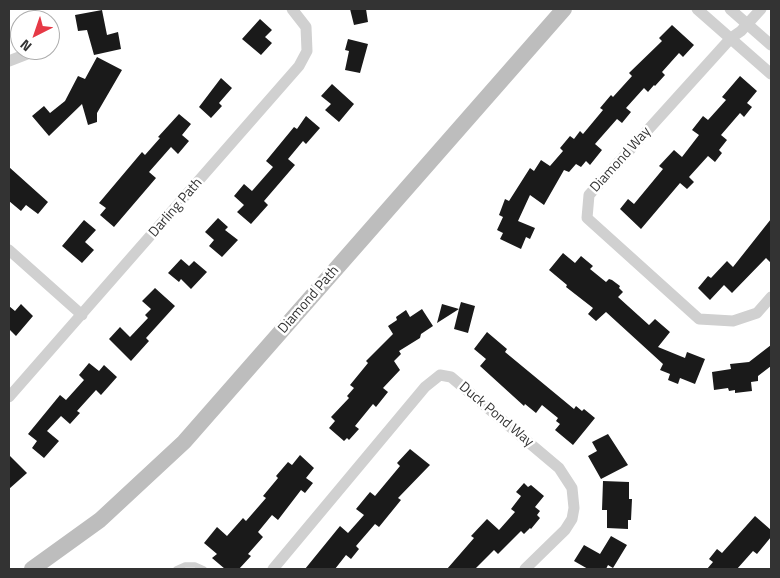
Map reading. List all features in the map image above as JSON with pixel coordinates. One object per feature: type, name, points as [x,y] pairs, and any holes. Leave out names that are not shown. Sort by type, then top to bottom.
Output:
[{"type":"street","name":"Darling Path","points":[[9,397],[299,66],[307,51],[306,27],[292,9]]},
{"type":"street","name":"Diamond Path","points":[[32,569],[100,520],[184,442],[564,9]]},
{"type":"street","points":[[697,9],[771,74]]},
{"type":"street","points":[[730,9],[771,45]]},
{"type":"street","points":[[731,38],[761,9]]},
{"type":"street","name":"Diamond Way","points":[[731,38],[589,195],[587,218],[699,319],[733,322],[758,313],[771,297]]},
{"type":"street","points":[[9,250],[82,315]]},
{"type":"street","name":"Duck Pond Way","points":[[273,569],[425,387],[440,376],[451,376],[559,468],[572,488],[574,508],[572,519],[565,530],[526,569]]},
{"type":"lane","points":[[176,569],[186,565],[195,565],[204,569]]},
{"type":"building","points":[[350,9],[366,9],[368,22],[354,25]]},
{"type":"building","points":[[102,10],[107,35],[118,32],[121,49],[94,55],[87,30],[78,31],[75,15]]},
{"type":"building","points":[[260,19],[272,30],[265,37],[272,43],[261,55],[242,39]]},
{"type":"building","points":[[672,25],[694,45],[683,57],[679,53],[662,72],[665,75],[655,86],[648,92],[644,88],[626,108],[631,112],[622,123],[617,119],[595,144],[602,150],[590,165],[586,161],[581,167],[576,164],[569,172],[564,170],[544,205],[530,195],[518,221],[535,228],[530,239],[526,237],[521,249],[500,239],[503,233],[497,230],[503,217],[499,215],[505,199],[509,201],[530,168],[534,171],[541,160],[550,166],[563,151],[560,148],[570,136],[574,139],[580,131],[583,134],[603,110],[600,108],[632,76],[629,73],[662,41],[659,38]]},
{"type":"building","points":[[348,39],[368,44],[360,73],[345,70],[349,51],[345,50]]},
{"type":"building","points":[[97,57],[122,70],[97,113],[97,122],[88,125],[82,104],[49,136],[32,116],[44,106],[50,113],[65,101],[78,76],[85,79]]},
{"type":"building","points":[[740,76],[757,91],[747,103],[752,107],[744,117],[740,113],[721,135],[727,140],[719,150],[722,153],[715,162],[708,156],[689,177],[694,182],[687,189],[680,183],[641,229],[620,209],[628,199],[634,204],[663,169],[659,166],[674,150],[682,157],[699,135],[692,130],[703,116],[708,120],[726,100],[722,97]]},
{"type":"building","points":[[221,78],[232,88],[219,103],[222,106],[211,118],[199,107]]},
{"type":"building","points":[[332,84],[354,104],[339,122],[325,110],[331,104],[321,96]]},
{"type":"building","points":[[179,114],[191,124],[182,135],[189,141],[178,154],[171,147],[149,172],[156,178],[114,227],[100,215],[106,208],[99,203],[142,152],[145,155]]},
{"type":"building","points":[[306,116],[320,128],[306,144],[303,141],[288,159],[295,165],[264,201],[268,205],[251,224],[237,212],[244,205],[234,196],[244,184],[252,191],[273,167],[266,161],[294,127],[297,129]]},
{"type":"building","points":[[9,167],[48,202],[38,214],[26,205],[21,211],[9,201]]},
{"type":"building","points":[[218,218],[228,227],[225,230],[238,240],[222,257],[209,246],[214,240],[205,232]]},
{"type":"building","points":[[771,219],[771,263],[766,258],[732,293],[724,285],[710,300],[698,288],[708,276],[711,278],[727,261],[733,267]]},
{"type":"building","points":[[84,220],[96,230],[85,242],[94,250],[82,263],[62,246]]},
{"type":"building","points":[[563,253],[575,263],[581,256],[593,266],[590,269],[606,282],[609,279],[620,286],[619,288],[623,292],[618,297],[649,325],[655,319],[670,332],[658,347],[685,358],[687,352],[705,359],[695,384],[680,378],[678,384],[668,380],[670,374],[660,370],[663,364],[606,312],[596,321],[588,314],[593,308],[566,287],[567,285],[549,270]]},
{"type":"building","points":[[181,259],[189,266],[194,261],[207,272],[191,289],[181,279],[179,282],[168,273]]},
{"type":"building","points":[[155,288],[175,306],[146,338],[149,341],[131,361],[109,339],[120,327],[130,337],[148,318],[145,315],[151,309],[142,301]]},
{"type":"building","points":[[461,302],[475,306],[468,333],[454,329]]},
{"type":"building","points":[[21,304],[33,316],[16,336],[9,329],[9,306],[15,311]]},
{"type":"building","points":[[442,304],[459,309],[437,323]]},
{"type":"building","points":[[422,309],[433,326],[421,334],[420,338],[399,351],[401,354],[394,361],[400,370],[383,388],[388,392],[376,407],[373,404],[355,426],[359,429],[349,440],[347,438],[344,441],[329,428],[335,421],[331,417],[349,398],[347,396],[354,388],[350,385],[368,363],[366,361],[393,334],[388,326],[406,310],[410,317]]},
{"type":"building","points":[[487,332],[507,349],[505,352],[574,409],[576,406],[582,411],[584,409],[595,418],[573,445],[555,430],[560,424],[556,421],[558,418],[542,405],[536,413],[525,404],[524,406],[480,366],[486,359],[474,349]]},
{"type":"building","points":[[771,345],[771,366],[758,376],[758,381],[751,382],[752,391],[735,393],[735,390],[729,391],[728,388],[714,390],[712,372],[731,369],[730,364],[749,362]]},
{"type":"building","points":[[89,363],[99,371],[104,365],[117,377],[101,395],[96,390],[77,411],[80,413],[70,424],[61,416],[47,431],[59,441],[44,458],[32,448],[37,441],[28,434],[60,395],[66,400],[84,380],[79,375]]},
{"type":"building","points":[[608,434],[628,465],[601,479],[588,456],[597,451],[592,442]]},
{"type":"building","points":[[410,449],[430,465],[398,498],[401,500],[379,527],[375,524],[356,546],[359,549],[351,559],[346,555],[335,569],[305,569],[340,526],[348,533],[364,515],[356,509],[370,492],[375,496],[400,466],[397,463]]},
{"type":"building","points":[[9,455],[27,473],[9,489]]},
{"type":"building","points":[[300,455],[314,468],[306,478],[313,483],[305,493],[301,490],[278,520],[272,515],[258,532],[263,537],[248,554],[251,556],[239,569],[225,569],[212,558],[217,554],[204,543],[217,527],[227,536],[243,518],[246,521],[266,498],[263,496],[278,478],[276,476],[288,462],[292,465]]},
{"type":"building","points":[[603,481],[629,482],[629,499],[632,499],[631,520],[628,520],[628,529],[607,528],[607,510],[602,510]]},
{"type":"building","points":[[524,483],[528,487],[531,485],[544,496],[535,507],[540,511],[537,515],[540,518],[531,529],[524,534],[521,531],[498,554],[494,550],[475,569],[447,569],[474,538],[471,536],[487,519],[499,530],[515,512],[511,509],[521,496],[516,492]]},
{"type":"building","points":[[755,516],[771,530],[771,537],[757,554],[753,551],[737,569],[707,569],[713,562],[709,559],[717,549],[722,553]]},
{"type":"building","points":[[611,536],[627,545],[613,568],[608,565],[606,569],[588,569],[574,561],[584,545],[600,554]]}]
